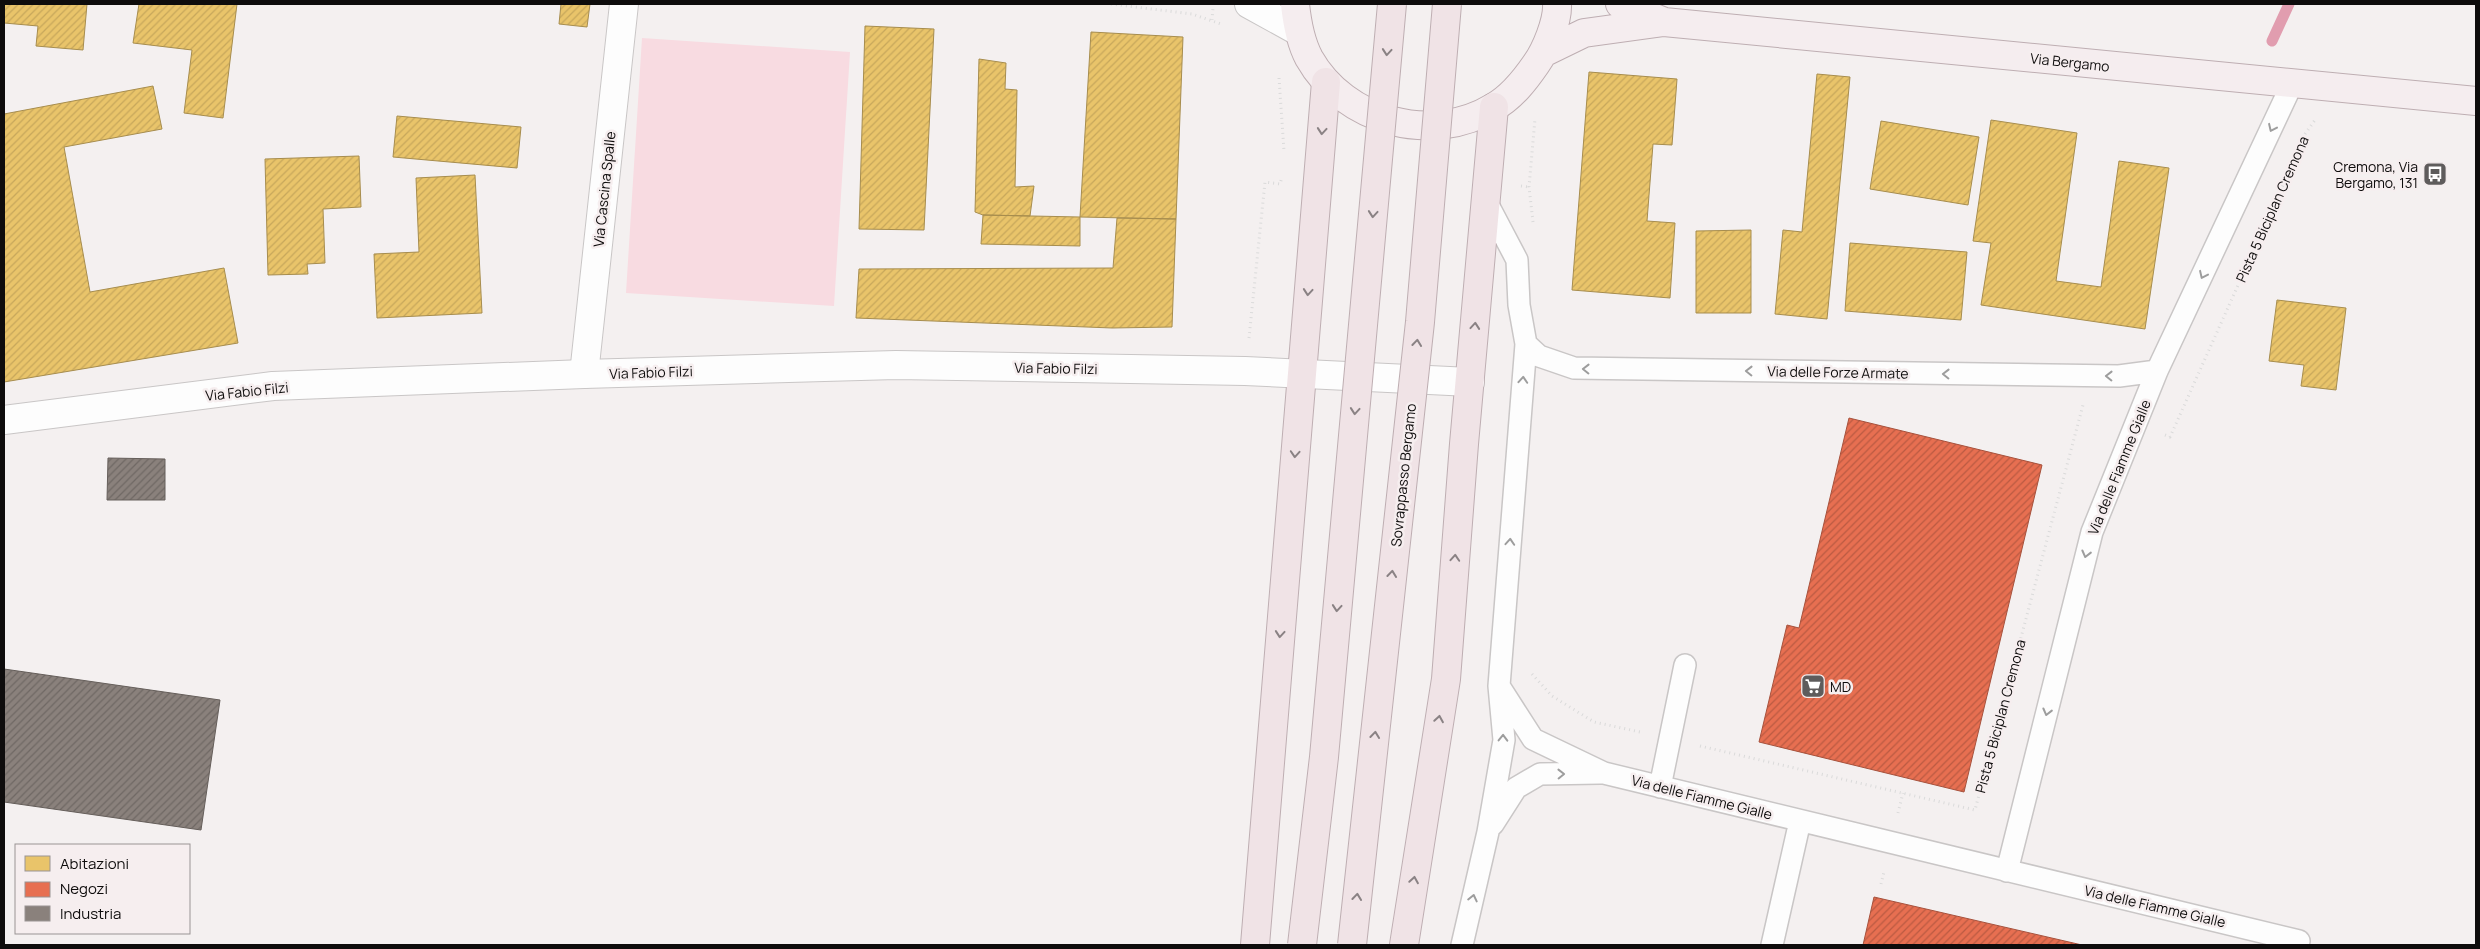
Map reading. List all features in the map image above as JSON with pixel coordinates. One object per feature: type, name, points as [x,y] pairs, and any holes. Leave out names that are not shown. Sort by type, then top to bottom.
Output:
[{"type":"highway","points":[[1302,945],[1325,747],[1392,4]]},
{"type":"highway","name":"Sovrappasso Bergamo","points":[[1352,945],[1420,322],[1447,4]]},
{"type":"highway","points":[[1255,945],[1326,82]]},
{"type":"highway","points":[[1404,945],[1446,679],[1494,107]]},
{"type":"main road","name":"Via Bergamo","points":[[1295,4],[1298,31],[1309,58],[1326,82],[1354,106],[1388,121],[1424,126],[1461,121],[1494,107],[1523,83],[1545,52],[1557,4]]},
{"type":"main road","name":"Via Bergamo","points":[[1620,4],[1664,22]]},
{"type":"main road","name":"Via Bergamo","points":[[1545,52],[1584,33],[1664,22],[2476,101]]},
{"type":"street","name":"Via Cascina Spalle","points":[[584,374],[624,4]]},
{"type":"street","points":[[1249,4],[1298,31]]},
{"type":"street","name":"Via Fabio Filzi","points":[[4,420],[273,386],[584,374],[896,365],[1245,370],[1470,382]]},
{"type":"lane","name":"Via delle Fiamme Gialle","points":[[2007,871],[2092,532],[2157,371],[2292,84]]},
{"type":"lane","points":[[1462,945],[1488,832],[1504,740],[1500,686],[1526,344],[1519,305],[1517,260],[1486,203]]},
{"type":"lane","name":"Via delle Forze Armate","points":[[1526,344],[1539,356],[1574,368],[2119,376],[2157,371]]},
{"type":"lane","points":[[1660,786],[1685,665]]},
{"type":"lane","points":[[1500,686],[1533,739],[1604,772]]},
{"type":"lane","name":"Via delle Fiamme Gialle","points":[[1604,772],[1800,822],[2299,940],[2298,945]]},
{"type":"lane","points":[[1488,832],[1516,788],[1540,774],[1604,772]]},
{"type":"lane","points":[[1772,945],[1800,822]]},
{"type":"path","points":[[1111,4],[1192,14],[1229,27]]},
{"type":"path","points":[[1212,20],[1213,12]]},
{"type":"path","points":[[1279,76],[1284,155]]},
{"type":"path","points":[[1522,186],[1529,187],[1535,120],[1538,112]]},
{"type":"path","name":"Pista 5 Biciplan Cremona","points":[[2301,142],[2315,120],[2320,117]]},
{"type":"path","name":"Pista 5 Biciplan Cremona","points":[[2163,434],[2170,437],[2297,151]]},
{"type":"path","points":[[1245,370],[1265,182],[1280,184],[1283,171]]},
{"type":"path","name":"Pista 5 Biciplan Cremona","points":[[1695,745],[1975,810],[2084,402]]},
{"type":"path","points":[[1594,722],[1641,733]]},
{"type":"path","points":[[1899,811],[1903,793]]},
{"type":"shaded area","points":[[642,38],[850,52],[834,306],[626,293]]},
{"type":"building: Abitazioni","points":[[4,4],[87,4],[83,50],[36,46],[38,26],[4,23]]},
{"type":"building: Abitazioni","points":[[139,4],[237,4],[223,118],[184,113],[192,50],[133,43]]},
{"type":"building: Abitazioni","points":[[561,4],[590,4],[587,27],[559,24]]},
{"type":"building: Abitazioni","points":[[865,26],[934,29],[924,230],[859,229]]},
{"type":"building: Abitazioni","points":[[1091,32],[1183,37],[1176,219],[1080,217]]},
{"type":"building: Abitazioni","points":[[979,59],[1006,63],[1005,89],[1017,90],[1015,187],[1034,186],[1030,216],[983,215],[975,212]]},
{"type":"building: Abitazioni","points":[[1589,72],[1677,79],[1672,145],[1653,144],[1647,221],[1675,223],[1670,298],[1572,290]]},
{"type":"building: Abitazioni","points":[[1817,74],[1850,77],[1827,319],[1775,314],[1783,230],[1802,232]]},
{"type":"building: Abitazioni","points":[[153,86],[162,129],[64,147],[90,292],[224,268],[238,343],[4,382],[4,114]]},
{"type":"building: Abitazioni","points":[[397,116],[521,127],[517,168],[393,157]]},
{"type":"building: Abitazioni","points":[[1991,120],[2077,133],[2056,281],[2101,287],[2119,161],[2169,168],[2145,329],[1981,305],[1991,243],[1973,241]]},
{"type":"building: Abitazioni","points":[[1881,121],[1979,137],[1968,205],[1870,189]]},
{"type":"building: Abitazioni","points":[[359,156],[361,207],[323,209],[325,263],[307,264],[308,274],[268,275],[265,159]]},
{"type":"building: Abitazioni","points":[[475,175],[482,313],[377,318],[374,254],[419,252],[416,178]]},
{"type":"building: Abitazioni","points":[[983,215],[1080,217],[1080,246],[981,244]]},
{"type":"building: Abitazioni","points":[[1117,218],[1176,219],[1172,327],[1112,328],[856,318],[859,269],[1113,268]]},
{"type":"building: Abitazioni","points":[[1751,230],[1751,313],[1696,313],[1696,231]]},
{"type":"building: Abitazioni","points":[[1850,243],[1967,252],[1961,320],[1845,311]]},
{"type":"building: Abitazioni","points":[[2277,300],[2346,308],[2336,390],[2301,386],[2304,365],[2269,361]]},
{"type":"building: Negozi","points":[[1849,418],[2042,465],[1964,792],[1759,742],[1787,625],[1799,628]]},
{"type":"building: Negozi","points":[[1874,897],[2082,945],[1863,945]]},
{"type":"building: Industria","points":[[108,458],[165,459],[165,500],[107,500]]},
{"type":"building: Industria","points":[[4,669],[220,700],[201,830],[4,802]]},
{"type":"waterway","points":[[2272,41],[2289,4]]},
{"type":"place","name":"Cremona, Via Bergamo, 131","points":[[2435,174]]},
{"type":"place","name":"MD","points":[[1813,686]]}]
